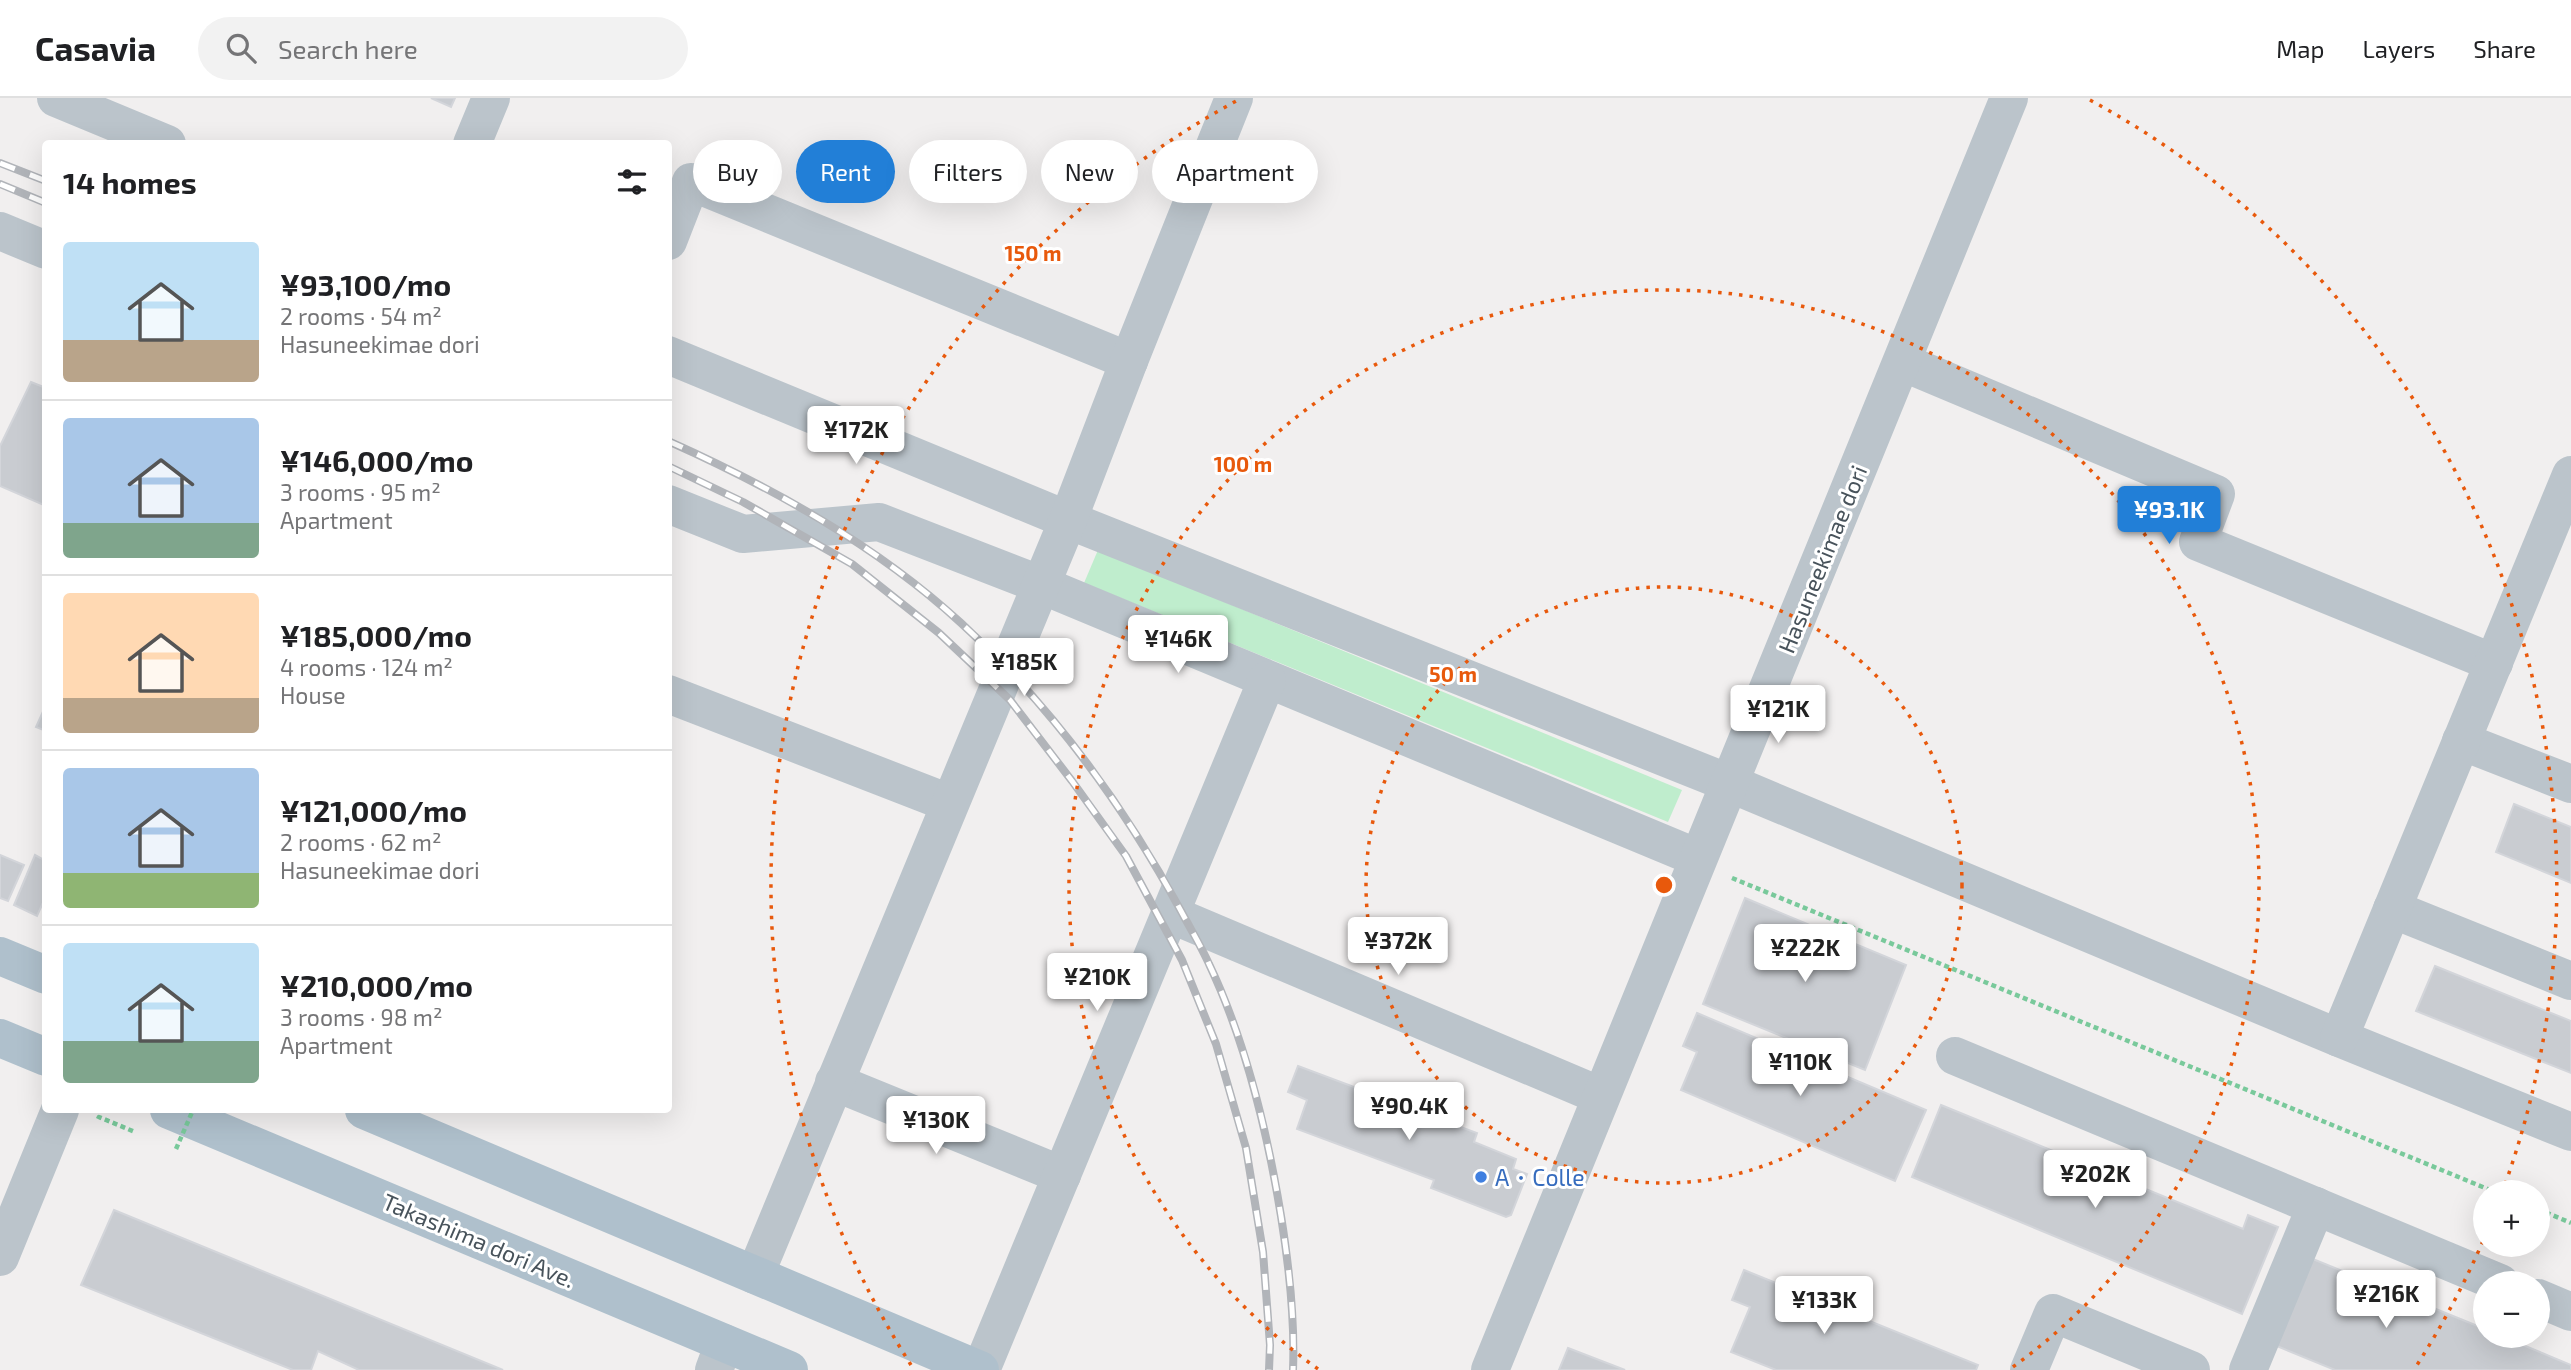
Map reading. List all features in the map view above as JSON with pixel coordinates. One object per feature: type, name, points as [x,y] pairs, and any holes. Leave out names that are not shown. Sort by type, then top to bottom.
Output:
[{"type":"main road","points":[[0,956],[42,973]]},
{"type":"main road","points":[[0,1038],[42,1056]]},
{"type":"main road","name":"Takashima dori Ave.","points":[[176,1113],[719,1357],[789,1370]]},
{"type":"main road","points":[[371,1113],[981,1370]]},
{"type":"street","points":[[56,98],[157,140]]},
{"type":"street","points":[[474,140],[491,98]]},
{"type":"street","points":[[754,1275],[1039,584],[1068,520],[1234,98]]},
{"type":"street","name":"Hasuneekimae dori","points":[[1490,1370],[2009,98]]},
{"type":"street","points":[[672,231],[691,182],[1129,360]]},
{"type":"street","points":[[0,231],[42,248]]},
{"type":"street","points":[[672,357],[1068,520],[1729,783],[2571,1132]]},
{"type":"street","points":[[1902,362],[2216,495],[2198,541],[2494,663]]},
{"type":"street","points":[[2339,1038],[2571,475]]},
{"type":"street","points":[[672,506],[743,534],[879,522],[1039,584],[1698,858]]},
{"type":"street","points":[[981,1370],[1267,680]]},
{"type":"street","points":[[672,696],[949,803]]},
{"type":"street","points":[[2461,741],[2571,783]]},
{"type":"street","points":[[2392,909],[2571,981]]},
{"type":"street","points":[[1170,914],[1601,1096]]},
{"type":"street","points":[[1955,1055],[2473,1272]]},
{"type":"street","points":[[834,1082],[1062,1175]]},
{"type":"street","points":[[4,1234],[59,1113]]},
{"type":"street","points":[[2248,1370],[2316,1206]]},
{"type":"street","points":[[2550,1303],[2571,1312]]},
{"type":"street","points":[[2029,1370],[2053,1313],[2191,1370]]},
{"type":"path","points":[[1731,877],[2473,1183]]},
{"type":"path","points":[[176,1149],[192,1113]]},
{"type":"path","points":[[98,1120],[99,1117],[112,1122]]},
{"type":"path","points":[[2550,1214],[2571,1223]]},
{"type":"green space","points":[[1098,550],[1682,790],[1668,822],[1084,583]]},
{"type":"building","points":[[431,98],[455,98],[451,107]]},
{"type":"building","points":[[31,382],[42,386],[42,504],[0,486],[0,446]]},
{"type":"building","points":[[42,714],[42,729],[36,727]]},
{"type":"building","points":[[2514,804],[2571,827],[2571,883],[2496,852]]},
{"type":"building","points":[[0,855],[24,865],[8,901],[0,898]]},
{"type":"building","points":[[35,855],[42,859],[42,905],[37,916],[14,905]]},
{"type":"building","points":[[1745,898],[1906,965],[1865,1070],[1703,1004]]},
{"type":"building","points":[[2435,966],[2571,1021],[2571,1073],[2416,1011]]},
{"type":"building","points":[[1697,1013],[1926,1110],[1895,1181],[1681,1090],[1697,1052],[1683,1046]]},
{"type":"building","points":[[1298,1066],[1477,1133],[1474,1142],[1516,1159],[1513,1169],[1527,1174],[1511,1215],[1506,1217],[1431,1188],[1434,1180],[1297,1129],[1307,1100],[1288,1092]]},
{"type":"building","points":[[1941,1105],[2243,1229],[2248,1215],[2278,1227],[2242,1314],[1912,1177]]},
{"type":"building","points":[[114,1210],[503,1370],[359,1370],[318,1351],[311,1370],[293,1370],[81,1285]]},
{"type":"building","points":[[2303,1255],[2473,1324],[2473,1348],[2530,1348],[2571,1365],[2571,1370],[2335,1370],[2267,1342]]},
{"type":"building","points":[[1744,1270],[1978,1365],[1976,1370],[1776,1370],[1731,1352],[1750,1307],[1732,1300]]},
{"type":"building","points":[[1568,1348],[1625,1370],[1559,1370]]},
{"type":"railway","points":[[0,163],[42,179]]},
{"type":"railway","points":[[0,184],[42,201]]},
{"type":"railway","points":[[672,443],[746,478],[822,520],[894,568],[928,595],[961,623],[1025,688],[1055,722],[1110,795],[1159,871],[1203,951],[1244,1055],[1269,1151],[1287,1254],[1293,1370]]},
{"type":"railway","points":[[672,468],[743,502],[852,564],[939,633],[1010,700],[1126,856],[1182,960],[1216,1044],[1246,1148],[1263,1252],[1270,1345],[1269,1370]]},
{"type":"place","name":"A・Colle","points":[[1481,1177]]}]
